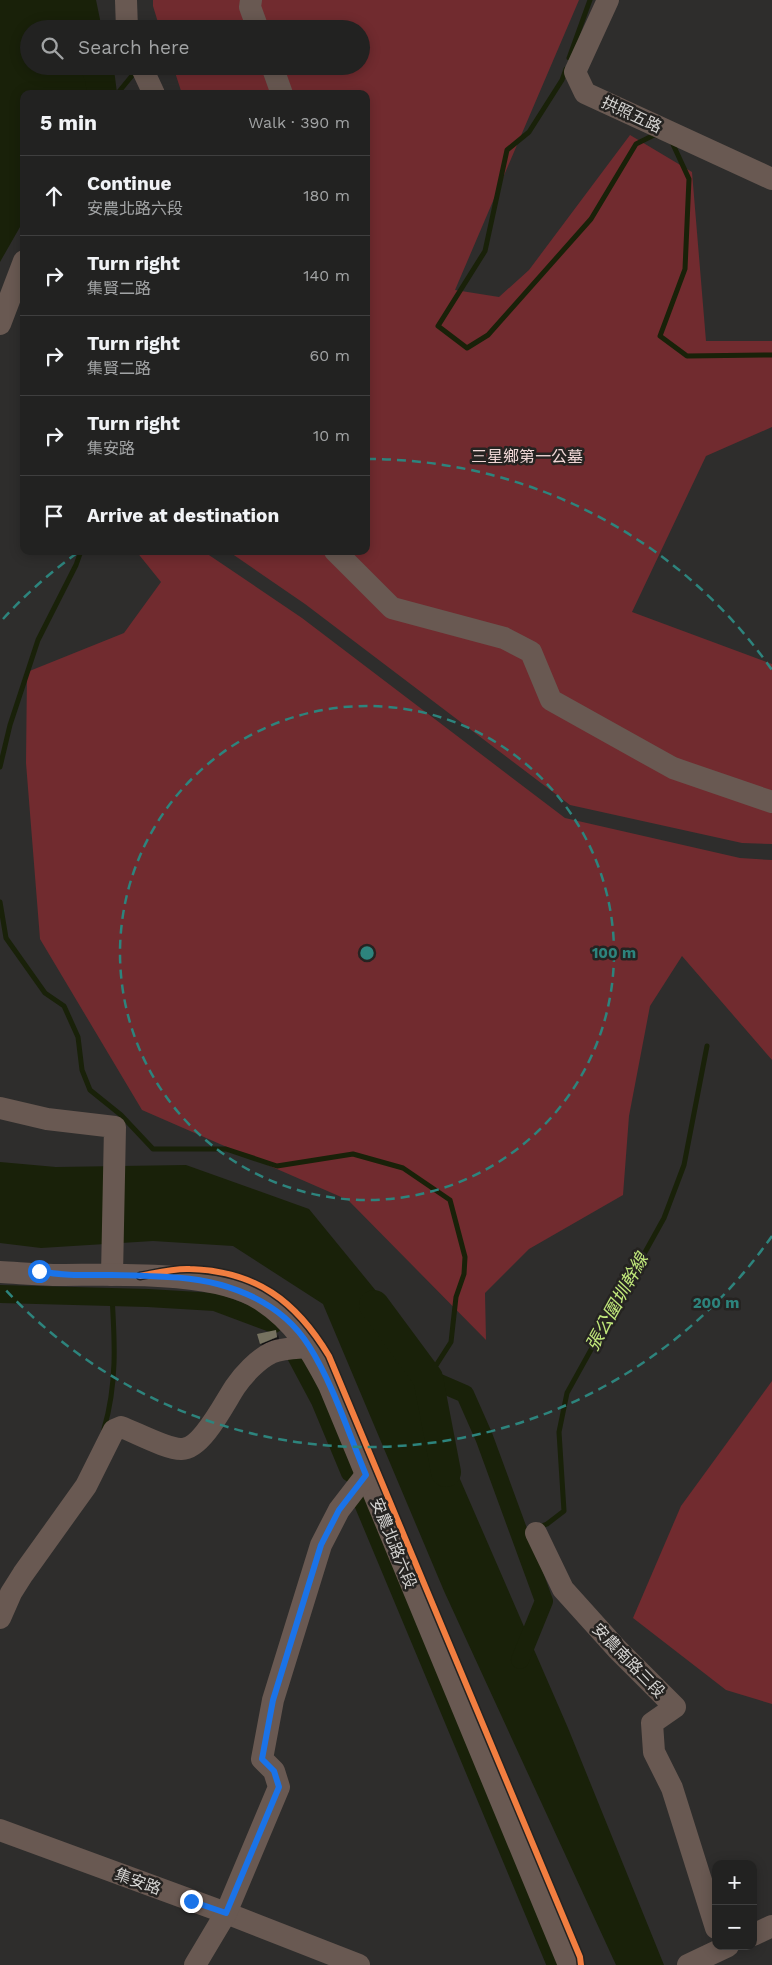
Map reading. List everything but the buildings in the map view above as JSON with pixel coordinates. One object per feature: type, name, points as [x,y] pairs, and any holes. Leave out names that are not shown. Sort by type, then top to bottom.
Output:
[{"type":"lane","points":[[126,0],[127,20]]},
{"type":"lane","points":[[251,0],[250,7],[255,20]]},
{"type":"lane","name":"拱照五路","points":[[608,0],[575,72],[585,93],[772,179]]},
{"type":"lane","points":[[145,75],[152,90]]},
{"type":"lane","points":[[275,75],[281,90]]},
{"type":"lane","points":[[0,324],[20,272]]},
{"type":"lane","points":[[339,555],[392,608],[504,638],[532,652],[551,700],[673,768],[772,802]]},
{"type":"lane","points":[[0,1108],[47,1119],[115,1127],[112,1275]]},
{"type":"lane","name":"安農北路六段","points":[[0,1272],[174,1277],[226,1285],[260,1300],[288,1322],[309,1346],[329,1385],[568,1965]]},
{"type":"lane","points":[[0,1618],[11,1593],[86,1486],[114,1430],[121,1426],[166,1445],[182,1449],[193,1446],[217,1417],[236,1385],[256,1364],[272,1352],[309,1346]]},
{"type":"lane","points":[[195,1965],[226,1913],[279,1787],[274,1771],[262,1759],[273,1700],[318,1554],[339,1510],[366,1475]]},
{"type":"lane","name":"安農南路三段","points":[[536,1533],[563,1589],[617,1649],[675,1707],[652,1723],[654,1752],[672,1788],[712,1921]]},
{"type":"lane","name":"集安路","points":[[0,1830],[226,1913],[359,1965]]},
{"type":"lane","points":[[757,1933],[772,1926]]},
{"type":"lane","points":[[688,1965],[716,1950]]},
{"type":"green space","name":"三星鄉第一公墓","points":[[153,0],[579,0],[455,290],[499,297],[529,270],[630,135],[692,172],[706,341],[772,341],[772,427],[706,456],[632,612],[772,664],[772,844],[742,843],[570,805],[305,604],[234,555],[370,555],[370,90],[181,90],[176,75],[370,75],[370,20],[157,20]]},
{"type":"green space","points":[[139,555],[209,555],[302,618],[565,818],[740,858],[772,860],[772,1060],[682,956],[650,1006],[629,1116],[623,1195],[529,1249],[485,1293],[486,1340],[348,1200],[142,1110],[40,939],[26,763],[27,672],[124,633],[161,582]]},
{"type":"green space","points":[[772,1381],[772,1704],[726,1690],[633,1618],[681,1506]]},
{"type":"shaded area","points":[[0,0],[96,0],[100,20],[20,20],[20,75],[104,75],[96,90],[20,90],[20,227],[0,262]]},
{"type":"shaded area","points":[[0,1162],[56,1167],[186,1165],[309,1209],[381,1297],[568,1728],[664,1965],[616,1965],[444,1591],[323,1304],[233,1246],[153,1241],[41,1248],[0,1243]]},
{"type":"waterway","points":[[569,58],[590,0]]},
{"type":"waterway","points":[[566,69],[562,80],[529,132],[507,150],[485,251],[438,326],[467,348],[488,335],[591,219],[636,144],[654,135],[658,136]]},
{"type":"waterway","points":[[99,75],[102,90]]},
{"type":"waterway","name":"張公圍圳幹線","points":[[120,90],[133,75]]},
{"type":"waterway","points":[[671,140],[689,179],[685,269],[660,336],[687,356],[772,355]]},
{"type":"waterway","points":[[0,767],[10,725],[38,640],[80,555]]},
{"type":"waterway","points":[[0,902],[6,938],[45,993],[64,1006],[78,1037],[82,1070],[90,1090],[121,1115],[153,1149],[226,1149],[277,1166],[353,1154],[403,1168],[450,1200],[465,1257],[464,1274],[456,1297],[451,1342],[428,1378]]},
{"type":"waterway","name":"張公圍圳幹線","points":[[539,1527],[547,1524],[564,1511],[559,1432],[567,1393],[664,1218],[684,1165],[707,1046]]},
{"type":"waterway","points":[[0,1294],[148,1298],[215,1302],[274,1324]]},
{"type":"waterway","points":[[104,1429],[113,1380],[112,1297]]},
{"type":"waterway","points":[[374,1305],[428,1378],[446,1472]]},
{"type":"waterway","points":[[296,1356],[320,1401],[350,1473]]},
{"type":"waterway","points":[[428,1378],[465,1394],[484,1437],[544,1601],[520,1660]]},
{"type":"waterway","points":[[362,1501],[556,1965]]},
{"type":"waterway","name":"張公圍圳幹線","points":[[519,1533],[531,1529]]},
{"type":"cycle path","points":[[140,1276],[171,1270],[190,1269],[214,1271],[254,1283],[272,1293],[303,1319],[329,1356],[580,1957],[581,1965]]},
{"type":"route","points":[[39,1271],[58,1275],[174,1277],[226,1285],[260,1300],[288,1322],[308,1345],[329,1385],[366,1475],[339,1510],[321,1545],[273,1700],[262,1759],[274,1771],[279,1787],[226,1913],[191,1901]]}]
